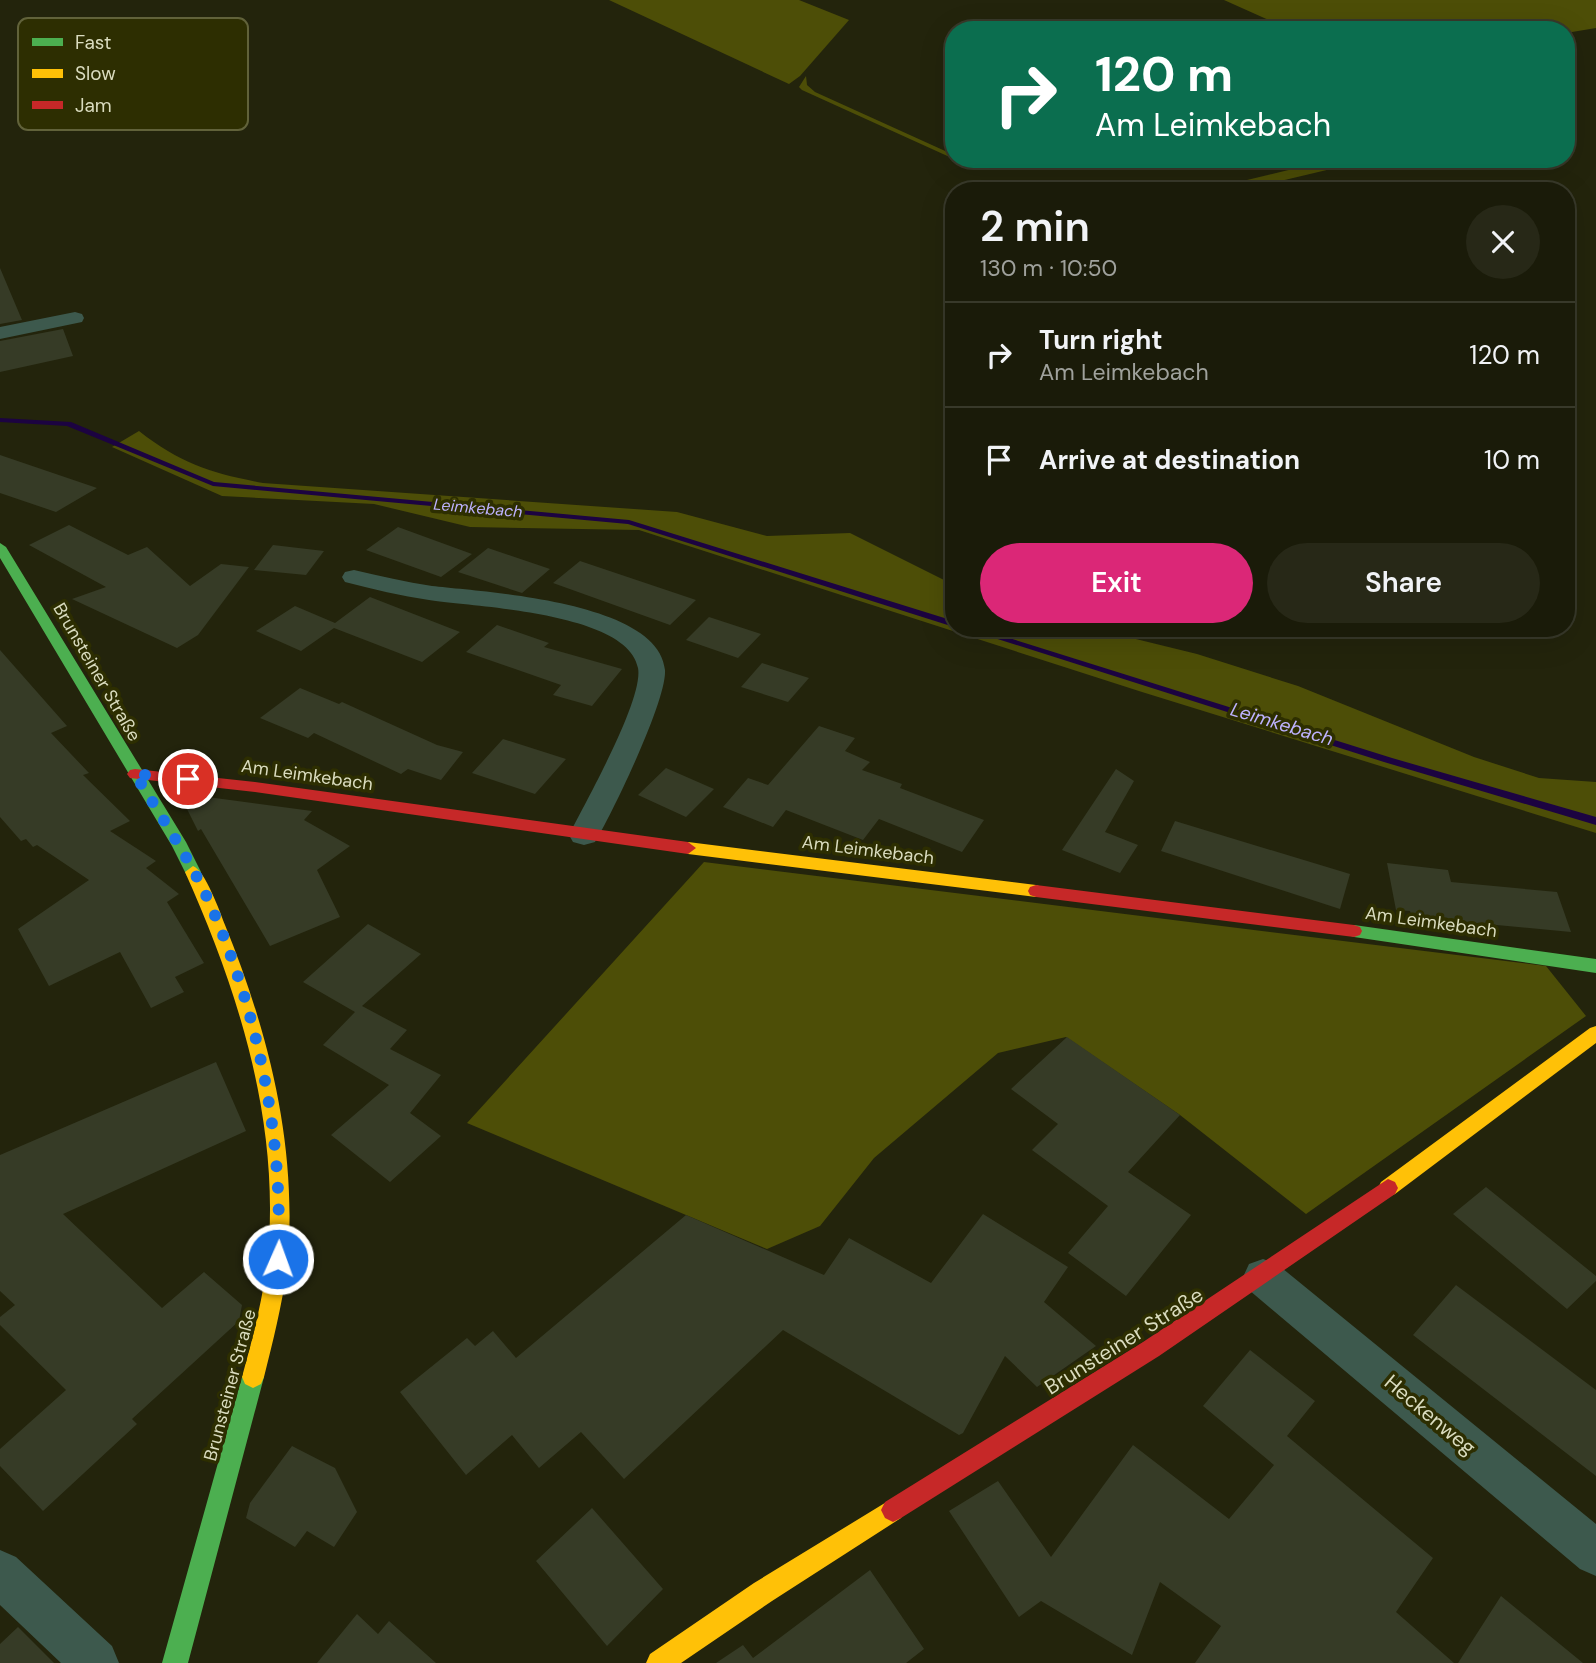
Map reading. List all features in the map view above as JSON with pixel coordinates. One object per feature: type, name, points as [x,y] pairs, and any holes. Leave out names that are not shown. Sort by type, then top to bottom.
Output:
[{"type":"street","points":[[0,332],[75,318]]},
{"type":"street","name":"Brunsteiner Straße","points":[[0,547],[180,846],[205,893],[243,992],[267,1101],[280,1219],[278,1259],[270,1315],[175,1663]]},
{"type":"street","points":[[354,577],[407,589],[502,600],[576,614],[615,628],[646,653],[652,670],[646,700],[584,835]]},
{"type":"street","name":"Am Leimkebach","points":[[135,774],[279,789],[584,835],[1381,934],[1596,966]]},
{"type":"street","name":"Brunsteiner Straße","points":[[659,1663],[775,1585],[1263,1277],[1458,1139],[1596,1033]]},
{"type":"street","name":"Heckenweg","points":[[1263,1277],[1596,1553]]},
{"type":"street","points":[[0,1573],[95,1663]]},
{"type":"shaded area","points":[[609,0],[799,0],[849,20],[800,76],[789,84]]},
{"type":"shaded area","points":[[1224,0],[1596,0],[1596,28],[1575,32],[1575,21],[1271,21]]},
{"type":"shaded area","points":[[806,76],[807,85],[815,92],[945,151],[945,155],[802,90],[799,87]]},
{"type":"shaded area","points":[[1297,168],[1335,168],[1276,182],[1238,182]]},
{"type":"shaded area","points":[[139,431],[169,452],[197,466],[263,483],[677,512],[767,536],[850,533],[945,580],[945,629],[639,530],[470,527],[374,504],[222,496],[112,447]]},
{"type":"shaded area","points":[[971,637],[1128,637],[1197,654],[1298,686],[1474,757],[1539,778],[1596,782],[1596,833]]},
{"type":"shaded area","points":[[704,862],[1546,966],[1586,1016],[1306,1214],[1180,1115],[1066,1037],[998,1053],[874,1158],[820,1226],[767,1249],[467,1123]]},
{"type":"building","points":[[0,268],[22,320],[0,324]]},
{"type":"building","points":[[63,329],[73,356],[0,372],[0,341]]},
{"type":"building","points":[[0,455],[97,488],[56,512],[0,493]]},
{"type":"building","points":[[69,525],[128,555],[147,547],[190,586],[221,564],[249,567],[198,635],[177,648],[72,599],[106,587],[29,545]]},
{"type":"building","points":[[398,527],[472,554],[441,577],[366,550]]},
{"type":"building","points":[[273,545],[324,551],[306,575],[254,570]]},
{"type":"building","points":[[488,548],[550,569],[522,593],[458,572]]},
{"type":"building","points":[[580,561],[696,600],[670,625],[553,583]]},
{"type":"building","points":[[370,597],[460,632],[422,662],[334,628],[301,651],[256,631],[295,606],[335,623]]},
{"type":"building","points":[[709,617],[761,634],[738,658],[686,640]]},
{"type":"building","points":[[497,625],[549,643],[544,647],[622,669],[592,706],[553,695],[561,685],[466,652]]},
{"type":"building","points":[[0,650],[67,726],[51,733],[89,773],[83,775],[130,821],[110,831],[156,861],[146,868],[179,894],[167,902],[204,963],[175,977],[184,992],[151,1008],[120,952],[49,986],[18,929],[89,880],[37,845],[33,847],[26,839],[21,841],[0,817]]},
{"type":"building","points":[[762,663],[809,678],[788,702],[741,687]]},
{"type":"building","points":[[300,688],[339,704],[342,702],[437,745],[463,752],[441,780],[408,769],[401,774],[314,733],[308,738],[260,718]]},
{"type":"building","points":[[819,726],[855,738],[845,751],[870,762],[862,770],[902,784],[900,788],[984,820],[962,852],[879,819],[863,840],[786,810],[773,827],[723,807],[748,778],[768,785]]},
{"type":"building","points":[[503,739],[566,759],[535,794],[472,773]]},
{"type":"building","points":[[666,768],[714,789],[686,817],[638,795]]},
{"type":"building","points":[[1116,769],[1134,781],[1105,832],[1138,845],[1120,873],[1062,850]]},
{"type":"building","points":[[200,796],[312,811],[304,820],[350,846],[317,870],[340,917],[270,946],[201,829],[198,831],[184,803]]},
{"type":"building","points":[[1175,821],[1350,874],[1340,909],[1161,851]]},
{"type":"building","points":[[1387,863],[1448,870],[1451,882],[1557,892],[1571,932],[1412,917],[1410,911],[1396,910]]},
{"type":"building","points":[[368,924],[421,954],[362,1006],[407,1030],[390,1049],[441,1075],[410,1113],[441,1136],[390,1182],[331,1135],[389,1085],[323,1045],[355,1012],[303,982]]},
{"type":"building","points":[[1067,1037],[1180,1115],[1128,1172],[1191,1215],[1126,1296],[1068,1253],[1108,1206],[1032,1150],[1058,1124],[1011,1089]]},
{"type":"building","points":[[216,1062],[246,1131],[63,1214],[162,1308],[204,1272],[242,1305],[239,1321],[132,1419],[137,1424],[43,1511],[0,1466],[0,1449],[66,1390],[0,1325],[0,1317],[15,1305],[0,1291],[0,1155]]},
{"type":"building","points":[[1486,1187],[1596,1276],[1596,1281],[1567,1309],[1453,1214]]},
{"type":"building","points":[[983,1214],[1068,1267],[1044,1302],[1096,1346],[1037,1387],[1005,1356],[963,1433],[959,1435],[783,1330],[624,1479],[581,1432],[539,1468],[512,1435],[466,1475],[400,1392],[467,1338],[475,1346],[493,1331],[516,1358],[686,1215],[824,1275],[849,1238],[931,1283]]},
{"type":"building","points":[[1456,1285],[1596,1390],[1596,1476],[1413,1335]]},
{"type":"building","points":[[1250,1350],[1315,1401],[1287,1436],[1433,1558],[1396,1612],[1454,1663],[1195,1663],[1221,1626],[1160,1582],[1132,1655],[1041,1601],[1019,1617],[949,1511],[998,1481],[1051,1557],[1133,1445],[1229,1519],[1274,1465],[1203,1406]]},
{"type":"building","points":[[292,1446],[335,1468],[357,1512],[334,1547],[307,1531],[295,1547],[246,1518],[250,1503]]},
{"type":"building","points":[[592,1508],[663,1589],[607,1646],[536,1561]]},
{"type":"building","points":[[870,1570],[924,1649],[906,1663],[716,1663],[743,1645],[753,1658]]},
{"type":"building","points":[[1501,1596],[1583,1663],[1458,1663]]},
{"type":"building","points":[[357,1614],[378,1634],[389,1621],[436,1663],[317,1663]]},
{"type":"building","points":[[18,1627],[54,1663],[0,1663],[0,1644]]},
{"type":"waterway","name":"Leimkebach","points":[[0,420],[68,424],[213,484],[629,522],[945,621]]},
{"type":"waterway","name":"Leimkebach","points":[[996,637],[1388,760],[1596,821]]},
{"type":"traffic: fast","points":[[0,547],[193,872]]},
{"type":"traffic: fast","points":[[1354,931],[1596,966]]},
{"type":"traffic: fast","points":[[175,1663],[253,1377]]},
{"type":"traffic: slow","points":[[688,848],[1036,891]]},
{"type":"traffic: slow","points":[[193,872],[230,958],[246,1004],[269,1099],[276,1147],[280,1195],[278,1258],[253,1377]]},
{"type":"traffic: slow","points":[[1388,1188],[1596,1033]]},
{"type":"traffic: slow","points":[[659,1663],[763,1592],[893,1510]]},
{"type":"traffic: jam","points":[[135,774],[255,787],[688,848]]},
{"type":"traffic: jam","points":[[1036,891],[1354,931]]},
{"type":"traffic: jam","points":[[893,1510],[1151,1349],[1388,1188]]},
{"type":"route","points":[[188,779],[135,774],[180,846],[205,893],[243,992],[267,1101],[276,1165],[280,1219],[278,1259]]}]
